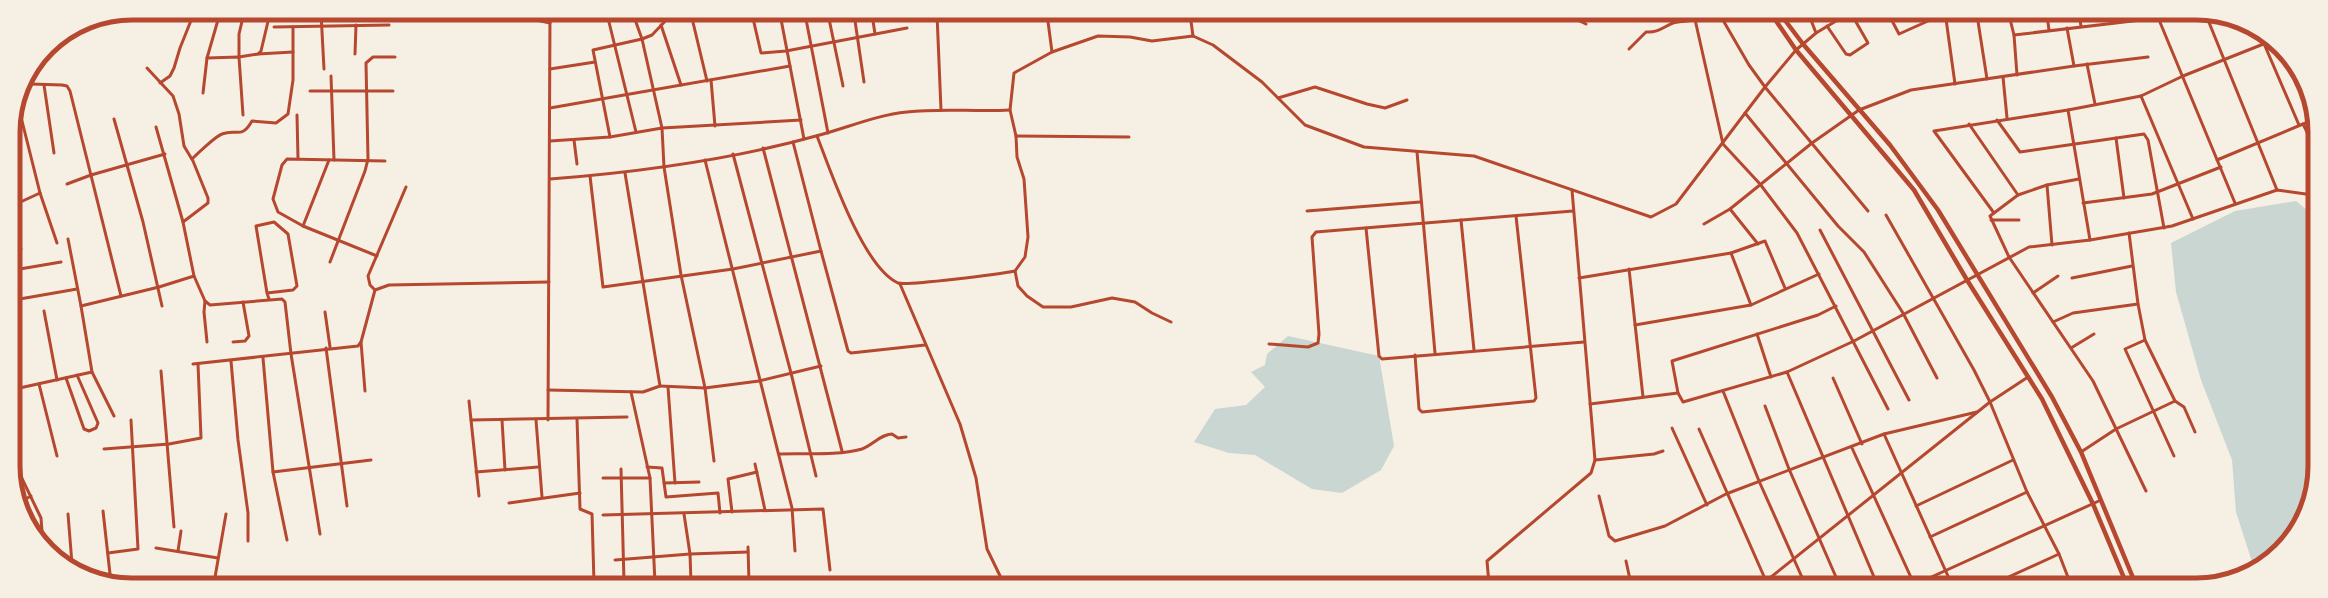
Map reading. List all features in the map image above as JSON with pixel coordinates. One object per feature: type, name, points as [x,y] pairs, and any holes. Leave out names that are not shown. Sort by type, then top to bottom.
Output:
[{"type":"main road","points":[[1775,20],[1796,50],[1914,190],[1967,280],[2030,376],[2093,504],[2124,578]]},
{"type":"main road","points":[[1785,20],[1803,44],[1890,145],[1927,194],[2052,397],[2081,452],[2133,578]]},
{"type":"street","points":[[160,83],[170,76],[174,68],[191,20]]},
{"type":"street","points":[[203,93],[207,58],[218,20]]},
{"type":"street","points":[[242,20],[239,34],[239,57],[243,115]]},
{"type":"street","points":[[258,54],[262,48],[268,20]]},
{"type":"street","points":[[322,20],[324,69]]},
{"type":"street","points":[[533,20],[550,24]]},
{"type":"street","points":[[548,420],[550,20]]},
{"type":"street","points":[[608,20],[636,132]]},
{"type":"street","points":[[635,20],[642,39],[662,128],[664,167],[681,275],[705,388],[714,461]]},
{"type":"street","points":[[610,137],[593,50],[642,39],[652,34],[666,20]]},
{"type":"street","points":[[693,20],[709,80],[715,126]]},
{"type":"street","points":[[753,20],[761,53],[786,51],[907,28]]},
{"type":"street","points":[[781,20],[804,139]]},
{"type":"street","points":[[806,20],[828,133]]},
{"type":"street","points":[[829,20],[843,86]]},
{"type":"street","points":[[855,20],[864,82]]},
{"type":"street","points":[[873,20],[875,34]]},
{"type":"street","points":[[937,20],[941,110]]},
{"type":"street","points":[[1048,20],[1052,52]]},
{"type":"street","points":[[1191,20],[1193,36]]},
{"type":"street","points":[[1578,20],[1586,24]]},
{"type":"street","points":[[1629,49],[1646,32],[1653,33],[1675,22],[1686,23],[1696,20],[1723,144],[1760,184],[1797,233],[1888,409]]},
{"type":"street","points":[[1723,20],[1749,65],[1765,87],[1868,211]]},
{"type":"street","points":[[1811,20],[1816,33]]},
{"type":"street","points":[[817,136],[847,216],[885,276],[900,284],[998,275],[1015,271],[1025,257],[1028,237],[1024,179],[1016,157],[1016,136],[1010,110],[1014,73],[1052,52],[1098,36],[1130,37],[1152,41],[1193,36],[1213,45],[1262,82],[1305,125],[1364,147],[1474,156],[1651,217],[1676,204],[1765,87],[1796,50],[1816,33],[1837,20]]},
{"type":"street","points":[[1827,26],[1846,54],[1850,55],[1868,43],[1855,20]]},
{"type":"street","points":[[1891,20],[1898,34],[1928,20]]},
{"type":"street","points":[[1946,20],[1955,84]]},
{"type":"street","points":[[1978,20],[1986,79]]},
{"type":"street","points":[[2010,20],[2014,35],[2017,75]]},
{"type":"street","points":[[2048,20],[2049,30]]},
{"type":"street","points":[[2080,20],[2081,26]]},
{"type":"street","points":[[2014,35],[2141,20]]},
{"type":"street","points":[[2159,20],[2236,202]]},
{"type":"street","points":[[2208,21],[2257,144],[2277,190]]},
{"type":"street","points":[[355,54],[356,25]]},
{"type":"street","points":[[274,27],[389,25]]},
{"type":"street","points":[[661,25],[681,85]]},
{"type":"street","points":[[192,159],[221,134],[242,133],[252,121],[276,123],[288,114],[292,92],[294,52],[293,27]]},
{"type":"street","points":[[2067,28],[2074,66]]},
{"type":"street","points":[[1994,213],[1934,131],[2007,118],[2068,110],[2141,96],[2183,76],[2264,44],[2298,125]]},
{"type":"street","points":[[207,58],[239,57],[258,54],[294,52]]},
{"type":"street","points":[[330,262],[366,171],[368,159],[365,90],[366,64],[368,59],[373,57],[395,57]]},
{"type":"street","points":[[1704,224],[1730,209],[1786,163],[1851,115],[1859,110],[1911,90],[2086,64],[2148,57]]},
{"type":"street","points":[[550,69],[595,62]]},
{"type":"street","points":[[2086,64],[2095,104]]},
{"type":"street","points":[[550,108],[790,66]]},
{"type":"street","points":[[147,68],[173,96],[179,114],[184,146],[192,159],[208,198],[208,204],[183,222]]},
{"type":"street","points":[[331,76],[334,160]]},
{"type":"street","points":[[2003,77],[2007,118]]},
{"type":"street","points":[[31,84],[67,86],[70,91],[121,296]]},
{"type":"street","points":[[44,85],[54,153]]},
{"type":"street","points":[[1278,98],[1315,87],[1367,104],[1385,108],[1407,100]]},
{"type":"street","points":[[310,91],[393,90]]},
{"type":"street","points":[[2141,96],[2193,219]]},
{"type":"street","points":[[550,179],[625,173],[705,160],[793,142],[828,133],[880,116],[906,112],[941,110],[1010,110]]},
{"type":"street","points":[[2068,110],[2090,240]]},
{"type":"street","points":[[1745,113],[1838,226],[1864,252],[1903,314],[1937,378]]},
{"type":"street","points":[[297,115],[298,160]]},
{"type":"street","points":[[21,117],[40,193],[57,243]]},
{"type":"street","points":[[114,119],[159,287],[162,306]]},
{"type":"street","points":[[550,141],[610,137],[662,128],[801,120]]},
{"type":"street","points":[[1997,120],[2020,152],[2144,134],[2146,136],[2158,192],[2164,228]]},
{"type":"street","points":[[2217,160],[2307,122]]},
{"type":"street","points":[[1969,124],[2018,195]]},
{"type":"street","points":[[2303,124],[2308,134]]},
{"type":"street","points":[[156,127],[165,154],[183,222],[194,276],[205,301],[207,342]]},
{"type":"street","points":[[1016,136],[1129,137]]},
{"type":"street","points":[[2116,138],[2124,198]]},
{"type":"street","points":[[574,140],[577,164]]},
{"type":"street","points":[[793,142],[848,351],[851,353],[925,345]]},
{"type":"street","points":[[763,148],[842,451]]},
{"type":"street","points":[[1417,152],[1420,202],[1435,354]]},
{"type":"street","points":[[67,184],[91,175],[165,154]]},
{"type":"street","points":[[733,154],[763,264],[816,476]]},
{"type":"street","points":[[377,256],[303,226],[278,212],[273,199],[284,161],[368,159],[385,161]]},
{"type":"street","points":[[303,226],[329,160]]},
{"type":"street","points":[[705,160],[733,269],[759,381],[792,508],[794,551]]},
{"type":"street","points":[[2083,203],[2158,192],[2221,167]]},
{"type":"street","points":[[1836,306],[1818,315],[1672,361],[1678,393],[1683,402],[1787,372],[1854,341],[2029,247],[2090,240],[2164,228],[2193,219],[2236,202],[2277,190],[2308,194],[2308,172]]},
{"type":"street","points":[[625,173],[644,281],[660,386]]},
{"type":"street","points":[[590,176],[603,287],[733,269],[821,251]]},
{"type":"street","points":[[2079,179],[2047,185],[2018,195],[1990,216],[2009,257],[2093,380],[2146,491]]},
{"type":"street","points":[[2047,185],[2052,245]]},
{"type":"street","points":[[375,290],[367,279],[406,187]]},
{"type":"street","points":[[1488,578],[1487,561],[1591,473],[1595,460],[1572,190]]},
{"type":"street","points":[[20,202],[40,193]]},
{"type":"street","points":[[1307,211],[1420,202]]},
{"type":"street","points":[[1730,209],[1758,244]]},
{"type":"street","points":[[1269,344],[1308,347],[1318,343],[1319,334],[1313,234],[1422,223],[1573,211]]},
{"type":"street","points":[[1886,215],[1974,370],[1990,402],[2027,492],[2058,554],[2068,578]]},
{"type":"street","points":[[1415,355],[1419,409],[1422,412],[1534,401],[1536,398],[1516,216]]},
{"type":"street","points":[[1461,220],[1474,350]]},
{"type":"street","points":[[1991,220],[2019,220]]},
{"type":"street","points":[[268,293],[292,290],[297,286],[288,234],[274,222],[256,226],[269,299]]},
{"type":"street","points":[[1366,228],[1379,356],[1382,359],[1474,350],[1584,342]]},
{"type":"street","points":[[1820,230],[1910,400]]},
{"type":"street","points":[[2129,233],[2132,266],[2145,340],[2175,401],[2184,407],[2195,432]]},
{"type":"street","points":[[68,239],[92,372],[114,416]]},
{"type":"street","points":[[1579,278],[1731,253],[1765,241],[1785,288]]},
{"type":"street","points":[[1731,253],[1751,306]]},
{"type":"street","points":[[20,269],[61,262]]},
{"type":"street","points":[[2072,278],[2132,266]]},
{"type":"street","points":[[1629,269],[1643,397]]},
{"type":"street","points":[[1015,271],[1018,286],[1027,296],[1043,307],[1070,307],[1112,298],[1135,302],[1152,313],[1171,322]]},
{"type":"street","points":[[1635,325],[1751,306],[1785,288],[1819,274]]},
{"type":"street","points":[[81,306],[159,287],[194,276]]},
{"type":"street","points":[[2033,293],[2058,276]]},
{"type":"street","points":[[375,290],[389,285],[549,282]]},
{"type":"street","points":[[900,284],[960,424],[976,478],[987,549],[1001,578]]},
{"type":"street","points":[[20,299],[77,289]]},
{"type":"street","points":[[364,391],[361,342],[375,290]]},
{"type":"street","points":[[205,301],[214,306],[269,299],[282,299],[285,302],[291,354],[320,534]]},
{"type":"street","points":[[233,342],[244,341],[249,336],[243,302]]},
{"type":"street","points":[[2053,322],[2073,313],[2138,304]]},
{"type":"street","points":[[44,311],[57,380]]},
{"type":"street","points":[[325,312],[330,347]]},
{"type":"street","points":[[1757,334],[1772,377]]},
{"type":"street","points":[[2071,348],[2094,334]]},
{"type":"street","points":[[2145,340],[2125,349],[2174,456]]},
{"type":"street","points":[[193,364],[231,362],[330,347],[354,347],[361,342]]},
{"type":"street","points":[[326,348],[347,506]]},
{"type":"street","points":[[263,358],[273,472],[287,540]]},
{"type":"street","points":[[231,362],[238,440],[248,512],[248,541]]},
{"type":"street","points":[[104,449],[169,444],[201,438],[198,364]]},
{"type":"street","points":[[548,390],[617,390],[631,392],[648,391],[660,386],[705,388],[759,381],[821,366]]},
{"type":"street","points":[[161,371],[169,444],[174,527]]},
{"type":"street","points":[[20,388],[92,372]]},
{"type":"street","points":[[1787,372],[1822,458],[1874,578]]},
{"type":"street","points":[[66,378],[84,429],[89,431],[96,428],[98,423],[77,375]]},
{"type":"street","points":[[1770,578],[1902,474],[1990,402],[2030,376]]},
{"type":"street","points":[[1833,378],[1862,444]]},
{"type":"street","points":[[39,384],[57,456]]},
{"type":"street","points":[[668,387],[675,483]]},
{"type":"street","points":[[1723,391],[1759,481],[1802,578]]},
{"type":"street","points":[[631,392],[650,478],[655,578]]},
{"type":"street","points":[[1590,404],[1678,393]]},
{"type":"street","points":[[469,401],[479,496]]},
{"type":"street","points":[[2081,452],[2116,429],[2175,401]]},
{"type":"street","points":[[1764,406],[1789,469],[1836,578]]},
{"type":"street","points":[[1599,496],[1609,536],[1615,541],[1665,526],[1726,494],[1789,469],[1852,448],[1884,434],[1979,411]]},
{"type":"street","points":[[471,420],[548,420],[628,417]]},
{"type":"street","points":[[577,419],[580,509],[592,514],[594,578]]},
{"type":"street","points":[[108,553],[138,548],[131,420]]},
{"type":"street","points":[[502,420],[505,470]]},
{"type":"street","points":[[536,420],[538,467],[542,497]]},
{"type":"street","points":[[1672,428],[1707,505]]},
{"type":"street","points":[[1699,429],[1726,494],[1765,578]]},
{"type":"street","points":[[779,454],[842,451],[864,448],[887,434],[892,434],[898,438],[906,437]]},
{"type":"street","points":[[1884,434],[1949,578]]},
{"type":"street","points":[[1852,448],[1912,578]]},
{"type":"street","points":[[1595,460],[1654,454],[1663,451]]},
{"type":"street","points":[[273,472],[371,460]]},
{"type":"street","points":[[1916,506],[2013,460]]},
{"type":"street","points":[[755,464],[765,510]]},
{"type":"street","points":[[647,467],[661,466],[666,497],[718,493],[720,513]]},
{"type":"street","points":[[476,472],[538,467]]},
{"type":"street","points":[[621,469],[621,514],[624,578]]},
{"type":"street","points":[[732,512],[728,479],[757,472]]},
{"type":"street","points":[[21,475],[41,518],[42,533]]},
{"type":"street","points":[[603,478],[650,478]]},
{"type":"street","points":[[664,483],[699,482]]},
{"type":"street","points":[[1930,537],[2027,492]]},
{"type":"street","points":[[509,503],[542,497],[580,493]]},
{"type":"street","points":[[25,499],[31,496]]},
{"type":"street","points":[[1929,578],[2101,500]]},
{"type":"street","points":[[603,515],[720,513],[792,508],[823,509],[830,570]]},
{"type":"street","points":[[103,511],[110,576]]},
{"type":"street","points":[[68,514],[72,560]]},
{"type":"street","points":[[215,578],[226,514]]},
{"type":"street","points":[[684,514],[690,554],[691,578]]},
{"type":"street","points":[[178,551],[181,531]]},
{"type":"street","points":[[748,547],[749,578]]},
{"type":"street","points":[[156,548],[218,558]]},
{"type":"street","points":[[615,560],[654,556],[748,552]]},
{"type":"street","points":[[2005,578],[2058,554]]},
{"type":"street","points":[[1626,561],[1630,578]]},
{"type":"shaded area","points":[[2296,201],[2308,211],[2308,466],[2306,488],[2300,509],[2285,534],[2270,550],[2252,563],[2236,512],[2232,460],[2201,380],[2176,292],[2171,243],[2235,211]]},
{"type":"shaded area","points":[[1288,336],[1379,356],[1394,446],[1381,470],[1342,493],[1312,489],[1255,455],[1229,453],[1194,442],[1215,409],[1246,405],[1265,387],[1251,372],[1265,365],[1267,354]]}]
